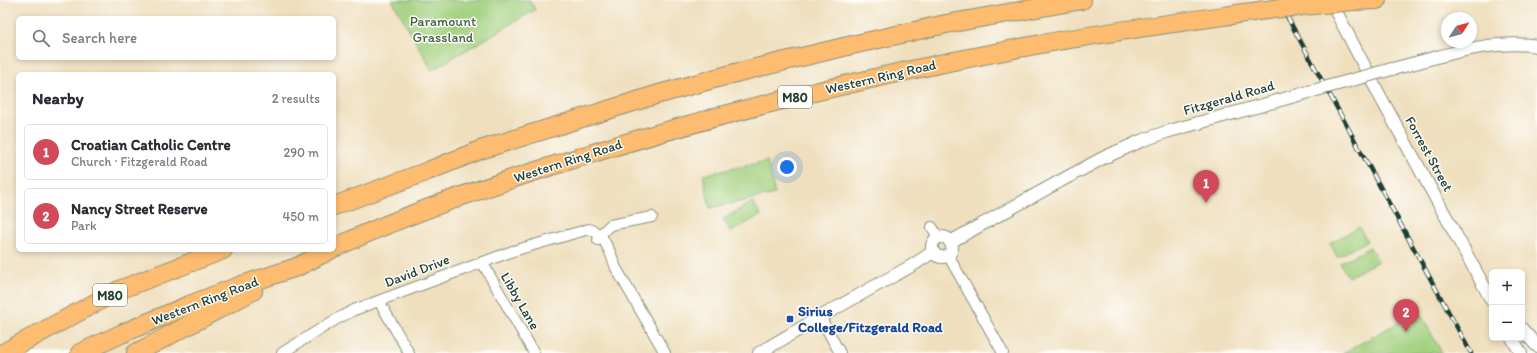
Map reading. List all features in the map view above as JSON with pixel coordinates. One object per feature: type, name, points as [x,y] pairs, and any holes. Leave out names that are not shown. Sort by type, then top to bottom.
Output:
[{"type":"highway","points":[[336,205],[480,150],[688,86],[852,45],[946,24],[1082,0]]},
{"type":"highway","name":"Western Ring Road","points":[[336,247],[398,220],[502,182],[616,145],[751,107],[894,74],[1044,43],[1273,9],[1377,0]]},
{"type":"highway","name":"M80","points":[[3,353],[119,290],[219,252]]},
{"type":"highway","name":"Western Ring Road","points":[[80,353],[189,305],[239,286],[297,267],[326,252]]},
{"type":"highway","points":[[136,353],[297,267]]},
{"type":"street","name":"Forrest Street","points":[[1330,0],[1489,295]]},
{"type":"street","name":"Fitzgerald Road","points":[[950,242],[1103,158],[1141,141],[1166,132],[1392,69],[1481,47],[1502,44],[1537,46]]},
{"type":"street","points":[[652,217],[618,224],[601,238],[665,353]]},
{"type":"street","points":[[935,232],[945,237],[950,242],[952,247],[948,255],[941,258],[932,252],[932,242],[935,232]]},
{"type":"street","name":"David Drive","points":[[284,352],[335,320],[354,310],[482,262],[527,246],[571,235],[586,236],[594,239],[601,238]]},
{"type":"street","points":[[759,353],[820,316],[913,265],[932,252]]},
{"type":"street","points":[[948,255],[1003,353]]},
{"type":"street","name":"Libby Lane","points":[[482,262],[534,353]]},
{"type":"street","points":[[379,301],[409,353]]},
{"type":"street","points":[[820,316],[840,353]]},
{"type":"street","points":[[1525,332],[1537,346]]},
{"type":"street","points":[[1514,341],[1520,353]]},
{"type":"green space","name":"Paramount Grassland","points":[[392,0],[530,0],[535,10],[432,70]]},
{"type":"green space","points":[[767,161],[775,194],[710,208],[703,175]]},
{"type":"green space","points":[[753,202],[761,215],[731,232],[723,219]]},
{"type":"green space","points":[[1359,227],[1367,241],[1337,257],[1330,243]]},
{"type":"green space","points":[[1370,247],[1378,261],[1348,277],[1340,263]]},
{"type":"green space","points":[[1419,311],[1442,353],[1343,353]]},
{"type":"railway","points":[[1278,0],[1471,353]]},
{"type":"place","name":"Croatian Catholic Centre","points":[[1206,203]]},
{"type":"place","name":"Sirius College/Fitzgerald Road","points":[[790,319]]},
{"type":"place","name":"Nancy Street Reserve","points":[[1406,332]]}]
